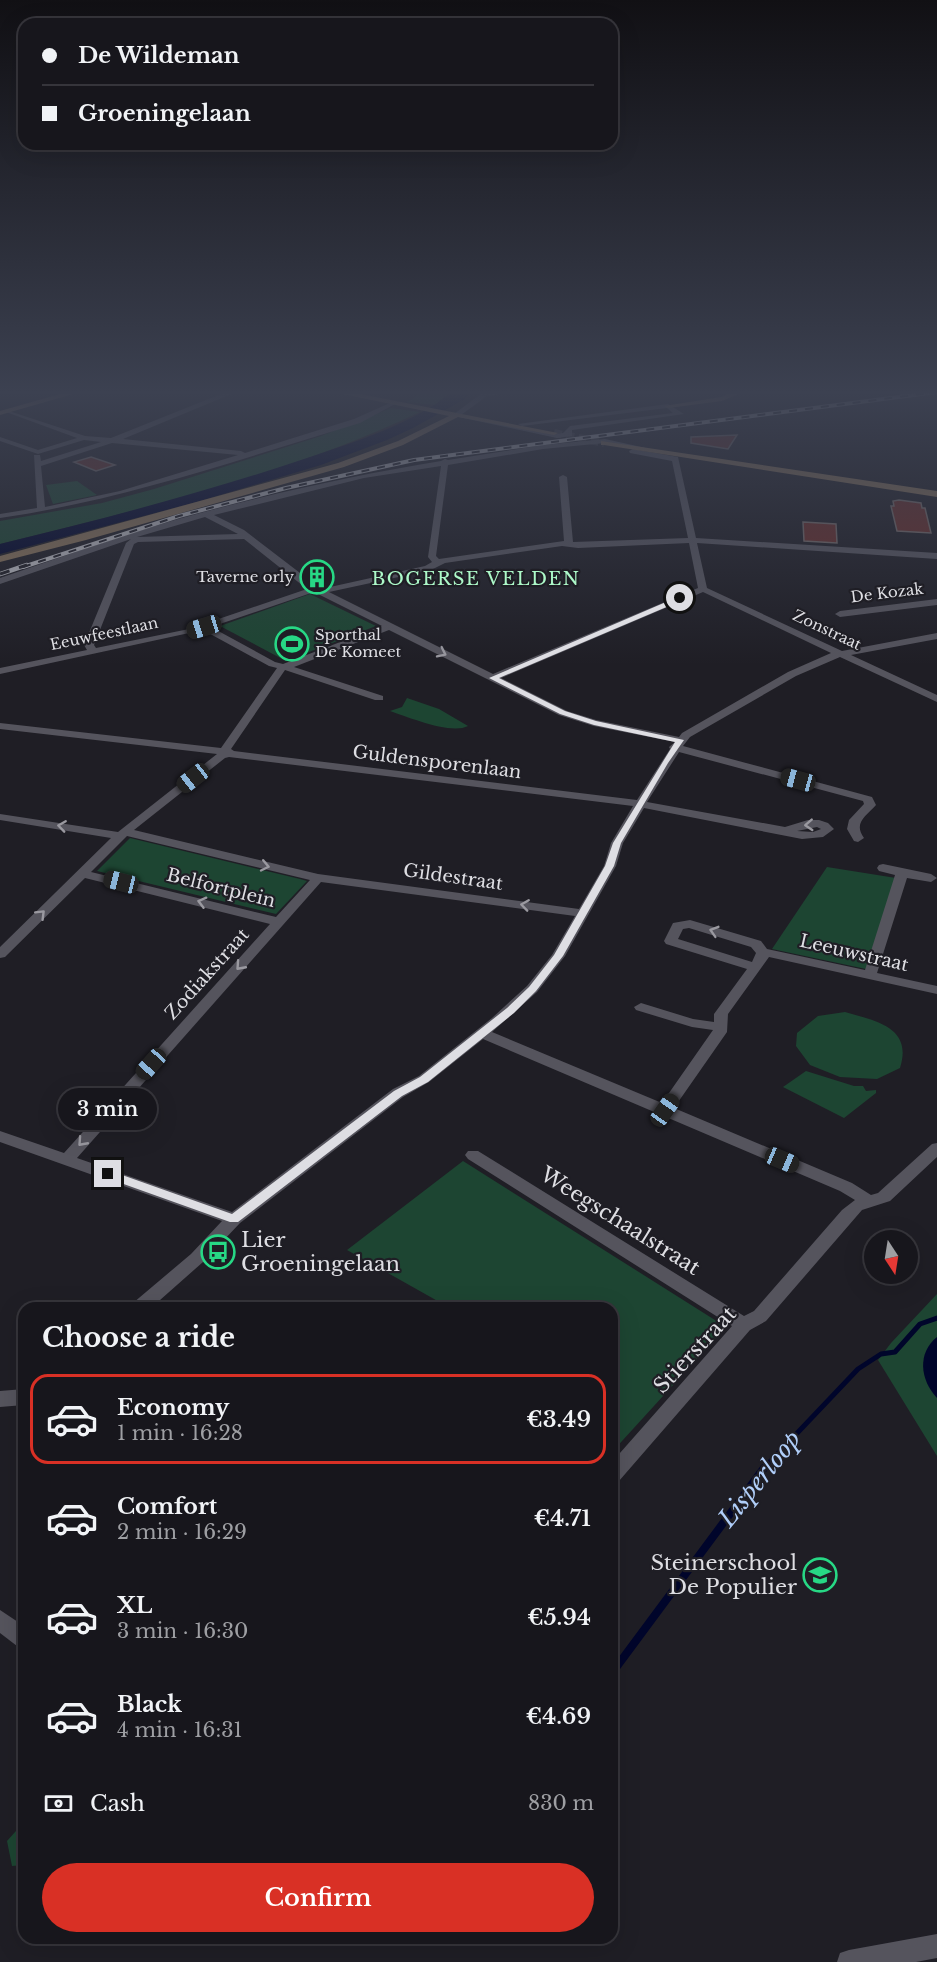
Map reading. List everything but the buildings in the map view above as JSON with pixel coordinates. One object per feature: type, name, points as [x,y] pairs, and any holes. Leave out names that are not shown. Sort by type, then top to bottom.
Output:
[{"type":"street","points":[[38,482],[41,510]]},
{"type":"street","points":[[0,516],[122,494],[161,482]]},
{"type":"street","points":[[0,559],[76,541],[284,482]]},
{"type":"street","points":[[0,581],[206,514],[341,482]]},
{"type":"street","points":[[437,562],[432,557],[442,482]]},
{"type":"street","points":[[563,482],[569,544]]},
{"type":"street","points":[[493,678],[704,589],[679,482]]},
{"type":"street","points":[[852,482],[937,494]]},
{"type":"street","points":[[206,514],[245,536],[318,590],[562,713],[868,799],[870,805],[857,816],[851,828],[852,833],[858,838]]},
{"type":"street","points":[[132,539],[245,536]]},
{"type":"street","points":[[93,651],[89,645],[98,618],[132,539]]},
{"type":"street","name":"Eeuwfeestlaan","points":[[0,671],[204,627],[318,590],[428,568],[437,562],[515,548],[569,544],[692,541],[937,556]]},
{"type":"street","name":"Zonstraat","points":[[704,589],[937,699]]},
{"type":"street","name":"De Kozak","points":[[840,614],[937,602]]},
{"type":"street","points":[[0,954],[123,834],[223,753],[282,668],[390,626]]},
{"type":"street","points":[[204,627],[282,668],[307,673],[379,698]]},
{"type":"street","points":[[147,1302],[204,1251],[234,1219],[398,1093],[424,1079],[510,1011],[546,972],[610,866],[617,843],[677,744],[693,730],[792,674],[830,656],[937,636]]},
{"type":"street","name":"Guldensporenlaan","points":[[0,726],[642,804],[786,831]]},
{"type":"street","name":"Belfortplein","points":[[0,817],[123,834],[318,878],[279,922],[81,873]]},
{"type":"street","points":[[883,868],[931,878]]},
{"type":"street","points":[[870,975],[902,873]]},
{"type":"street","name":"Gildestraat","points":[[318,878],[583,912]]},
{"type":"street","name":"Zodiakstraat","points":[[66,1160],[279,922]]},
{"type":"street","name":"Leeuwstraat","points":[[756,968],[670,941],[678,926],[690,924],[756,944],[763,952],[937,990]]},
{"type":"street","points":[[665,1110],[720,1032],[722,1014],[756,968],[763,957],[763,952]]},
{"type":"street","points":[[641,1007],[692,1023],[721,1027]]},
{"type":"street","points":[[482,1033],[846,1187],[868,1202]]},
{"type":"street","points":[[0,1136],[234,1219]]},
{"type":"street","name":"Stierstraat","points":[[618,1468],[744,1325],[760,1316],[848,1214],[856,1206],[884,1197],[937,1148]]},
{"type":"street","name":"Weegschaalstraat","points":[[472,1155],[744,1325]]},
{"type":"street","points":[[0,1399],[18,1398]]},
{"type":"street","points":[[0,1620],[18,1634]]},
{"type":"street","points":[[849,1962],[937,1946]]},
{"type":"green space","points":[[78,482],[97,495],[53,504],[46,485]]},
{"type":"green space","points":[[177,482],[235,482],[0,544],[0,521],[102,503]]},
{"type":"green space","name":"Sporthal De Komeet","points":[[310,594],[376,626],[286,661],[220,626]]},
{"type":"green space","points":[[407,698],[439,709],[468,726],[441,727],[390,711],[402,707]]},
{"type":"green space","points":[[130,838],[307,881],[276,914],[97,871]]},
{"type":"green space","points":[[827,867],[896,878],[866,969],[772,949]]},
{"type":"green space","points":[[845,1012],[879,1023],[896,1035],[901,1043],[903,1054],[900,1068],[877,1079],[840,1077],[810,1065],[796,1046],[797,1033],[818,1016]]},
{"type":"green space","points":[[806,1071],[854,1086],[863,1086],[866,1091],[876,1090],[876,1093],[844,1118],[783,1087]]},
{"type":"green space","points":[[463,1161],[726,1327],[618,1445],[618,1302],[439,1302],[347,1250]]},
{"type":"green space","points":[[937,1294],[937,1456],[878,1360]]},
{"type":"green space","points":[[18,1829],[18,1866],[12,1866],[7,1841]]},
{"type":"water","points":[[232,482],[265,482],[0,554],[0,544]]},
{"type":"water","points":[[937,1337],[937,1398],[927,1383],[923,1367],[926,1351]]},
{"type":"waterway","name":"Lisperloop","points":[[763,1469],[858,1369],[881,1354],[895,1352],[920,1324],[937,1318]]},
{"type":"waterway","name":"Lisperloop","points":[[618,1665],[764,1468]]},
{"type":"railway","points":[[23,567],[179,516],[315,482]]},
{"type":"railway","points":[[0,574],[27,565]]},
{"type":"place","name":"Taverne orly","points":[[317,577]]},
{"type":"place","name":"Sporthal De Komeet","points":[[292,644]]},
{"type":"place","name":"Lier Groeningelaan","points":[[218,1252]]},
{"type":"place","name":"Steinerschool De Populier","points":[[820,1575]]},
{"type":"district","name":"BOGERSE VELDEN","points":[[476,579]]},
{"type":"route","points":[[108,1174],[234,1219],[398,1093],[424,1079],[510,1011],[532,989],[558,956],[610,866],[617,843],[642,804],[664,762],[680,740],[594,723],[562,713],[493,678],[680,598]]}]
